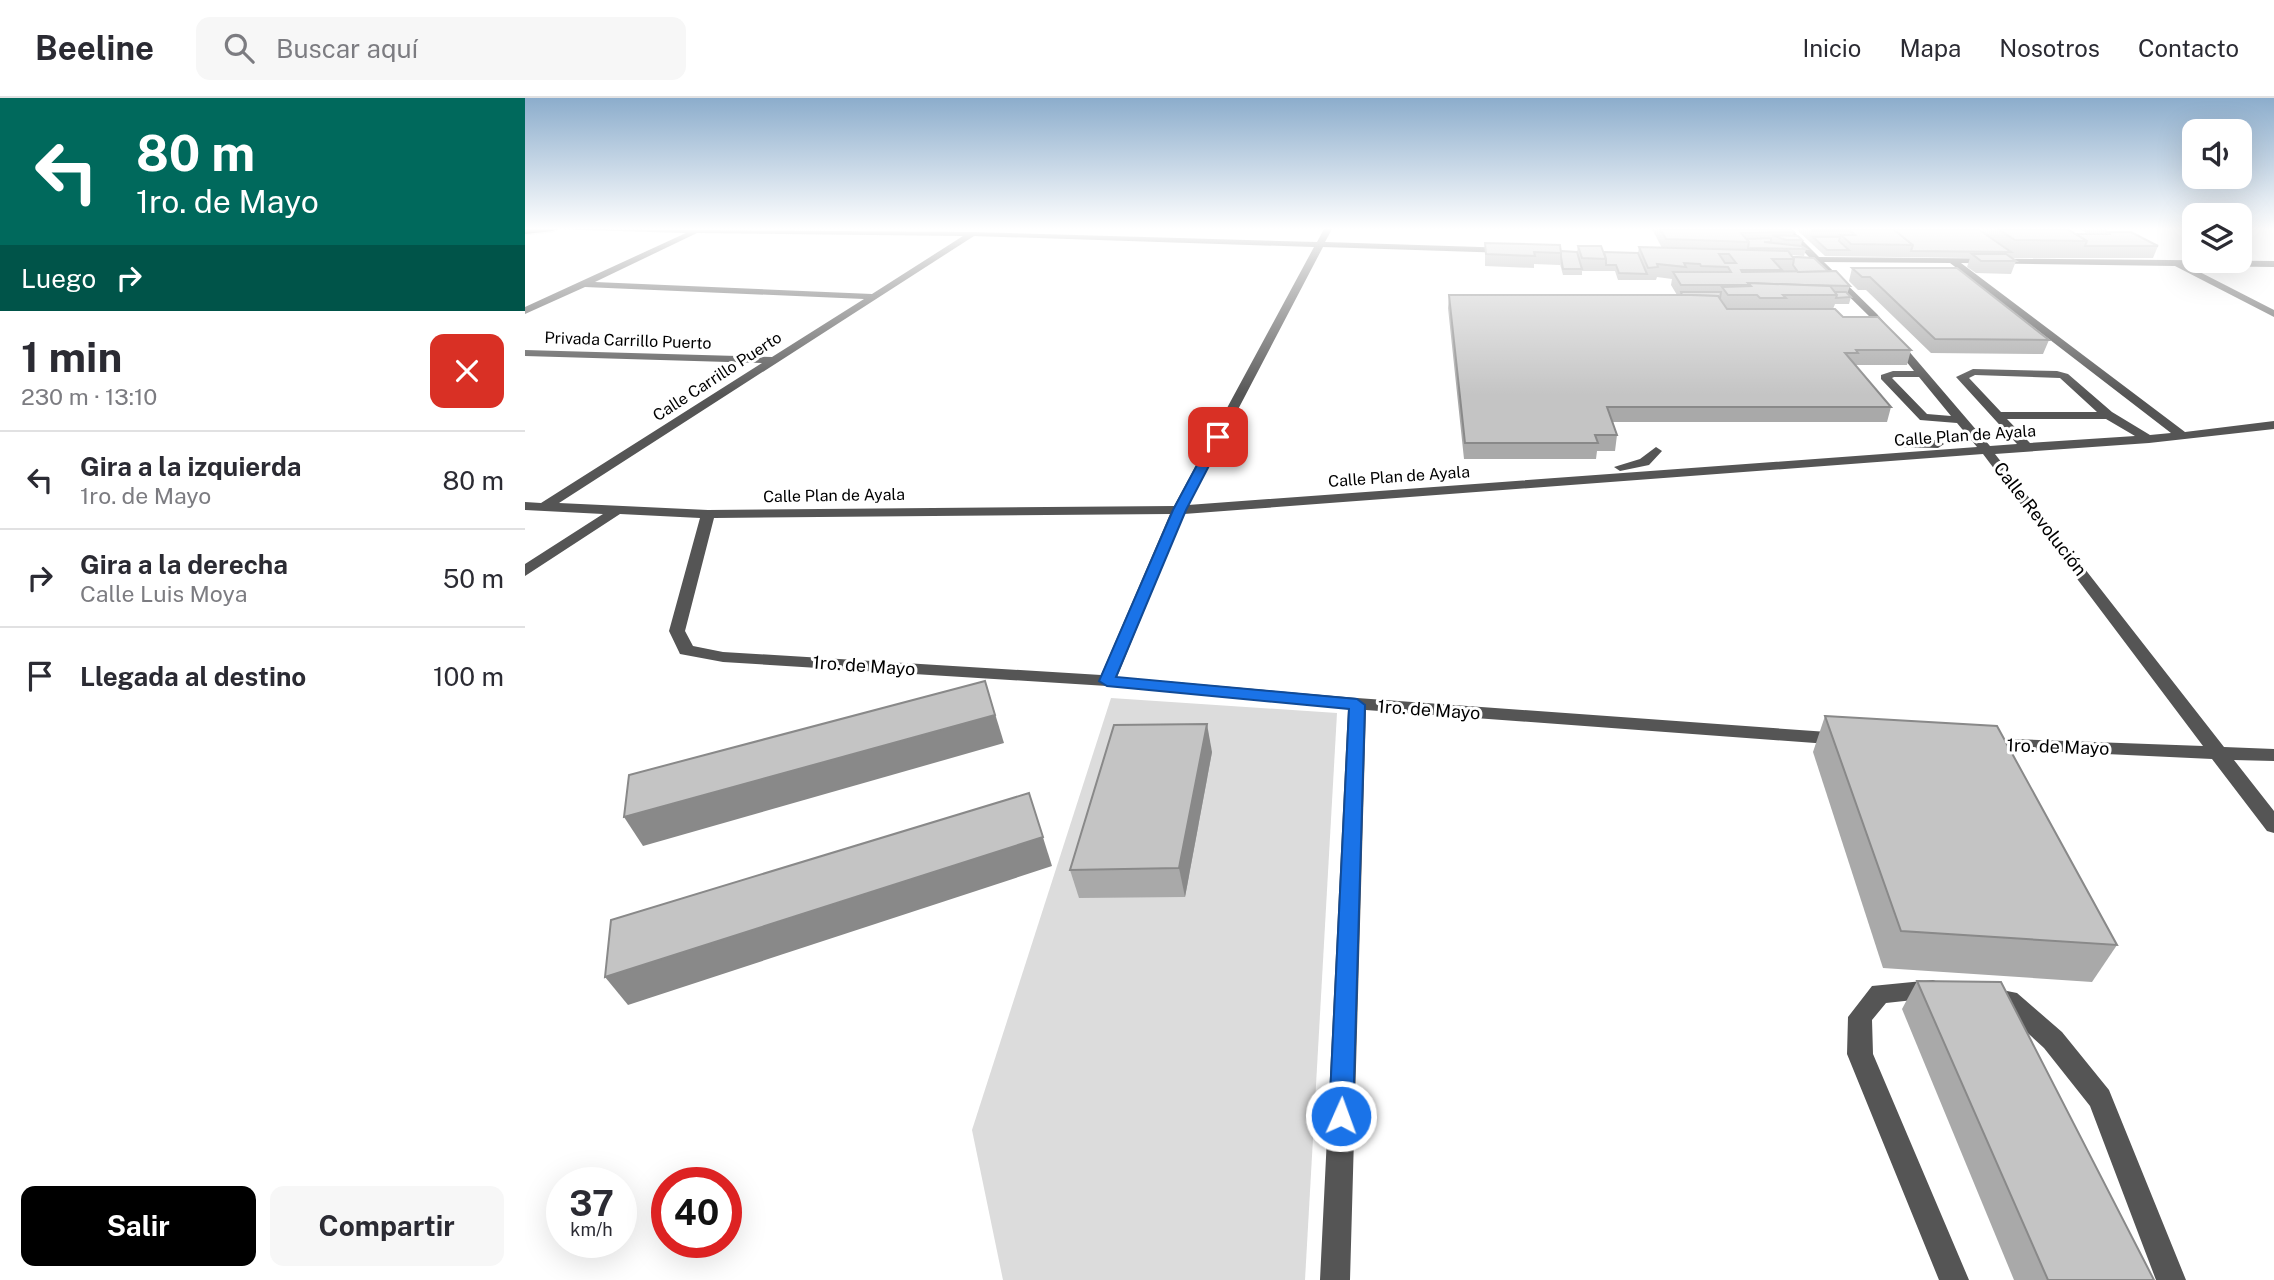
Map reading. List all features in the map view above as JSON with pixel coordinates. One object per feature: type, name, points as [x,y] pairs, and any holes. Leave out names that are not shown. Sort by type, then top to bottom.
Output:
[{"type":"street","points":[[525,311],[583,284]]},
{"type":"street","points":[[587,284],[871,296]]},
{"type":"street","name":"Calle Carrillo Puerto","points":[[544,507],[890,284]]},
{"type":"street","points":[[1107,681],[1179,510],[1300,284]]},
{"type":"street","name":"Calle Revolución","points":[[1842,284],[1874,316],[1984,447],[2274,826]]},
{"type":"street","points":[[1983,284],[2182,436]]},
{"type":"street","points":[[2217,284],[2274,314]]},
{"type":"street","name":"Privada Carrillo Puerto","points":[[525,353],[772,360]]},
{"type":"street","points":[[2027,448],[1962,377],[1973,372],[2053,373],[2064,376],[2108,415],[2149,439]]},
{"type":"street","points":[[1923,374],[1893,374],[1885,377],[1924,417],[1961,420]]},
{"type":"street","points":[[1998,416],[2108,415]]},
{"type":"street","name":"Calle Plan de Ayala","points":[[525,506],[708,514],[1179,510],[1984,447],[2027,448],[2149,439],[2274,425]]},
{"type":"street","points":[[1899,444],[1984,447]]},
{"type":"street","points":[[1556,482],[1555,472],[1638,466],[1650,460],[1656,451]]},
{"type":"street","points":[[525,571],[616,511]]},
{"type":"street","name":"1ro. de Mayo","points":[[708,514],[677,631],[686,650],[723,657],[1107,681],[1357,705],[1854,739]]},
{"type":"street","points":[[1335,1280],[1357,705]]},
{"type":"street","name":"1ro. de Mayo","points":[[1963,744],[2274,755]]},
{"type":"street","points":[[1954,1280],[1860,1054],[1860,1017],[1880,993],[1936,990],[2009,1000],[2053,1041],[2101,1099],[2171,1280]]},
{"type":"shaded area","points":[[1111,698],[1337,713],[1305,1280],[1003,1280],[972,1130]]},
{"type":"building","points":[[1680,284],[1748,284],[1748,285]]},
{"type":"building","points":[[1749,284],[1830,286],[1837,295],[1783,295],[1786,298],[1760,298],[1757,295],[1728,295],[1722,287],[1751,286]]},
{"type":"building","points":[[1787,284],[1848,284],[1850,286]]},
{"type":"building","points":[[1878,284],[1978,284],[2049,340],[1935,339]]},
{"type":"building","points":[[1681,292],[1721,292],[1720,298],[1682,295]]},
{"type":"building","points":[[1835,292],[1846,292],[1851,297],[1836,298]]},
{"type":"building","points":[[1449,295],[1691,295],[1718,296],[1727,309],[1835,309],[1843,317],[1878,317],[1911,350],[1856,350],[1858,353],[1845,353],[1891,407],[1607,407],[1617,435],[1595,435],[1598,443],[1465,443]]},
{"type":"building","points":[[985,681],[995,715],[624,817],[629,775]]},
{"type":"building","points":[[1825,716],[1997,726],[2117,945],[1901,931]]},
{"type":"building","points":[[1207,724],[1179,868],[1070,870],[1114,725]]},
{"type":"building","points":[[1029,793],[1043,837],[605,977],[611,920]]},
{"type":"building","points":[[1917,981],[2001,982],[2154,1280],[2048,1280]]},
{"type":"route","points":[[1218,437],[1179,510],[1107,681],[1357,705],[1341,1116]]}]
